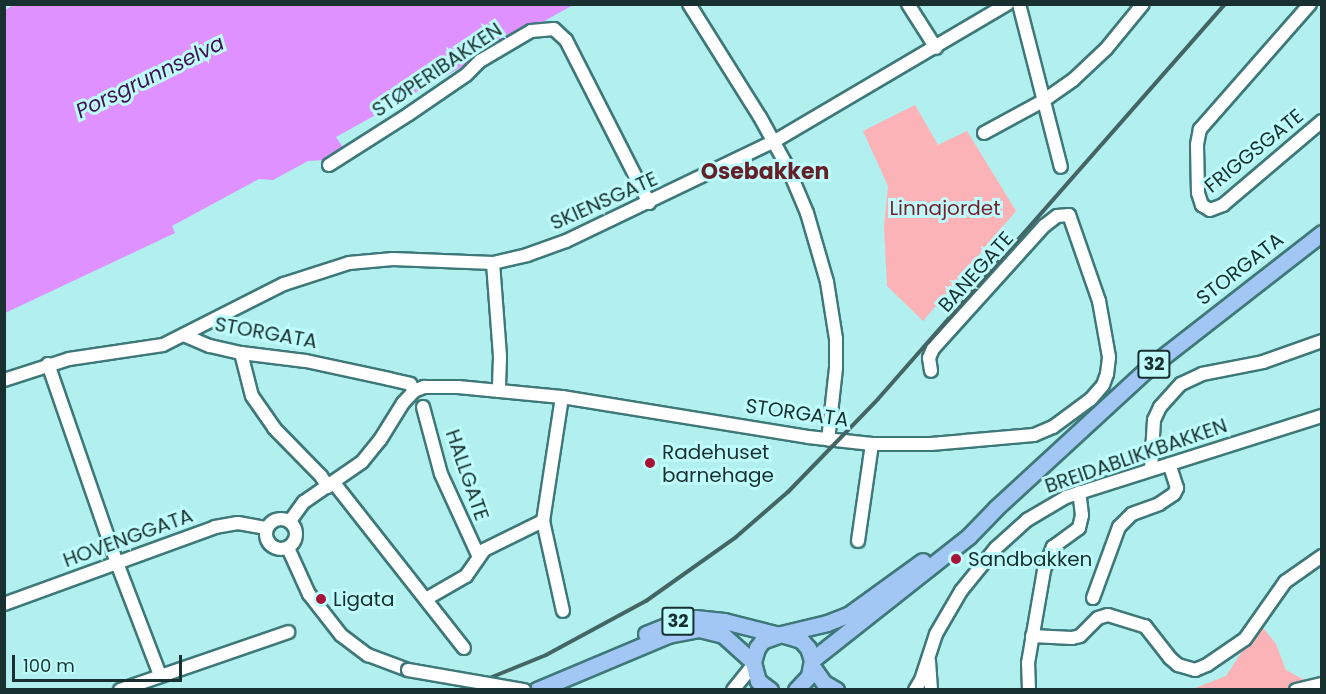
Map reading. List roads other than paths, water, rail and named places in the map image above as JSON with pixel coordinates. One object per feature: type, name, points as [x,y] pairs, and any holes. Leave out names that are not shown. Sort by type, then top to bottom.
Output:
[{"type":"main road","name":"STORGATA","points":[[812,663],[969,536],[996,507],[1146,370],[1322,233]]},
{"type":"main road","name":"STORGATA","points":[[778,634],[827,624],[848,615],[996,507]]},
{"type":"main road","name":"32","points":[[537,690],[589,666],[612,651],[675,622],[695,618],[716,620],[801,640],[808,648],[812,663],[804,683],[796,690]]},
{"type":"main road","name":"32","points":[[589,666],[615,659],[668,635],[699,629],[723,635],[753,663],[759,681],[770,690]]},
{"type":"main road","points":[[753,663],[762,640],[778,634]]},
{"type":"main road","points":[[812,663],[824,683],[836,690]]},
{"type":"street","points":[[689,4],[788,168],[807,213],[827,282],[836,339],[836,368],[828,440]]},
{"type":"street","points":[[908,4],[936,48]]},
{"type":"street","name":"SKIENSGATE","points":[[186,336],[284,284],[349,263],[393,259],[493,263],[527,255],[566,241],[773,142],[936,48],[1007,4]]},
{"type":"street","points":[[1019,4],[1061,167]]},
{"type":"street","points":[[984,133],[1043,101],[1088,67],[1143,4]]},
{"type":"street","name":"FRIGGSGATE","points":[[1310,4],[1200,129],[1197,145],[1199,200],[1210,210],[1223,205],[1322,121]]},
{"type":"street","name":"STØPERIBAKKEN","points":[[329,165],[466,75],[480,61],[531,31],[554,29],[566,40],[649,203]]},
{"type":"street","name":"BANEGATE","points":[[931,371],[929,358],[933,349],[1044,226],[1057,216],[1069,215],[1101,309],[1109,357],[1107,374]]},
{"type":"street","points":[[493,263],[500,357],[500,391]]},
{"type":"street","name":"STORGATA","points":[[4,380],[48,364],[103,352],[150,348],[186,336],[210,346],[241,353],[292,359],[405,383],[414,391],[424,387],[458,387],[562,397],[828,440],[872,444],[930,444],[1034,435],[1053,427],[1091,399],[1103,385],[1107,374]]},
{"type":"street","points":[[1151,469],[1154,420],[1160,407],[1181,384],[1202,374],[1263,362],[1322,341]]},
{"type":"street","points":[[241,353],[252,396],[274,428],[331,485],[464,648]]},
{"type":"street","points":[[48,364],[117,563],[160,675]]},
{"type":"street","points":[[290,521],[304,502],[362,462],[414,391]]},
{"type":"street","points":[[562,397],[543,521],[563,611]]},
{"type":"street","name":"HALLGATE","points":[[423,407],[441,474],[478,555]]},
{"type":"street","name":"BREIDABLIKKBAKKEN","points":[[915,690],[936,634],[950,608],[996,548],[1027,520],[1054,502],[1079,492],[1322,416]]},
{"type":"street","points":[[858,542],[872,444]]},
{"type":"street","points":[[1093,598],[1119,527],[1132,513],[1159,504],[1174,494],[1177,488],[1169,464]]},
{"type":"street","points":[[1029,690],[1028,663],[1032,636],[1049,557],[1058,542],[1075,533],[1082,522],[1079,492]]},
{"type":"street","points":[[277,519],[290,521],[297,533],[295,542],[288,548],[279,549],[271,545],[266,537],[267,528],[277,519]]},
{"type":"street","points":[[426,599],[466,576],[478,555],[491,546],[543,521]]},
{"type":"street","name":"HOVENGGATA","points":[[4,604],[228,524],[249,524],[267,528]]},
{"type":"street","points":[[288,548],[309,594],[341,635],[368,655],[408,670],[524,690]]},
{"type":"street","points":[[1032,636],[1072,638],[1080,636],[1098,618],[1108,615],[1145,626],[1170,658],[1178,665],[1195,670],[1207,665],[1245,639],[1285,582],[1322,556]]},
{"type":"street","points":[[120,690],[288,632]]},
{"type":"street","name":"BREIDABLIKKBAKKEN","points":[[929,657],[931,690]]},
{"type":"street","points":[[733,690],[753,663]]},
{"type":"street","points":[[1296,690],[1322,684]]},
{"type":"water","name":"Porsgrunnselva","points":[[13,5],[573,5],[336,137],[344,149],[325,160],[308,161],[273,180],[259,179],[172,226],[175,233],[5,313],[4,11]]},
{"type":"railway","points":[[460,690],[546,655],[646,601],[736,537],[788,492],[878,399],[1225,4]]},
{"type":"place","name":"Radehuset barnehage","points":[[650,463]]},
{"type":"place","name":"Sandbakken","points":[[956,559]]},
{"type":"place","name":"Ligata","points":[[321,599]]},
{"type":"district","name":"Osebakken","points":[[765,172]]},
{"type":"park label","name":"Linnajordet","points":[[945,208]]}]
